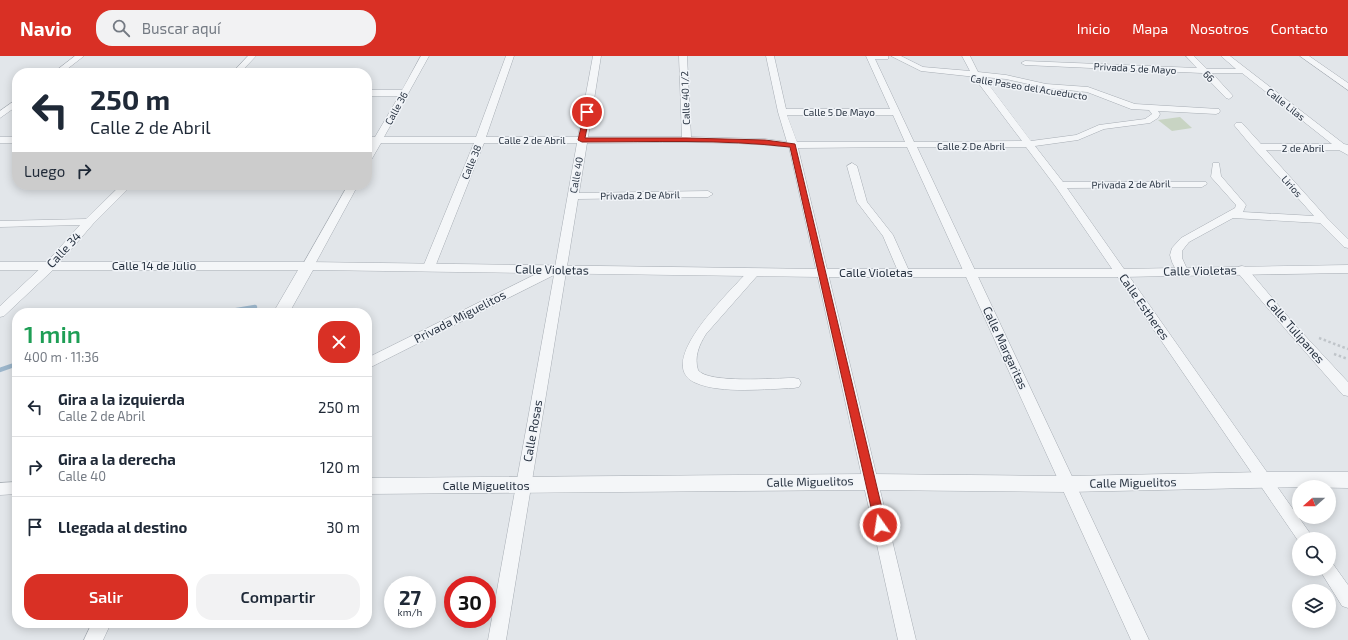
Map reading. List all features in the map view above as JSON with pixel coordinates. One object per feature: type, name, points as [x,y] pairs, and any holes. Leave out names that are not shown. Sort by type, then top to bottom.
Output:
[{"type":"street","points":[[64,68],[80,56]]},
{"type":"street","points":[[241,68],[252,56]]},
{"type":"street","name":"Calle 36","points":[[372,151],[424,56]]},
{"type":"street","name":"Calle 38","points":[[429,267],[480,140],[510,56]]},
{"type":"street","name":"Calle 40","points":[[558,270],[597,56]]},
{"type":"street","name":"Calle 40 1/2","points":[[683,56],[686,140]]},
{"type":"street","points":[[770,56],[782,112],[793,145],[907,640]]},
{"type":"street","points":[[871,56],[884,56]]},
{"type":"street","name":"Calle Margaritas","points":[[871,56],[911,146],[1140,640]]},
{"type":"street","name":"Calle Paseo del Acueducto","points":[[884,56],[918,72],[1006,77],[1039,85],[1088,90],[1127,105],[1152,108]]},
{"type":"street","name":"Calle Paseo del Acueducto","points":[[895,56],[921,69],[977,76],[1048,91],[1086,95],[1147,121]]},
{"type":"street","name":"Calle Estheres","points":[[966,56],[977,76],[1060,185],[1301,532]]},
{"type":"street","name":"66","points":[[1190,56],[1229,96]]},
{"type":"street","name":"Calle Lilas","points":[[1225,56],[1346,149]]},
{"type":"street","points":[[1304,56],[1348,87]]},
{"type":"street","points":[[1023,59],[1039,85]]},
{"type":"street","name":"Privada 5 de Mayo","points":[[1023,59],[1204,71],[1244,71]]},
{"type":"street","points":[[372,93],[404,93]]},
{"type":"street","points":[[0,115],[12,106]]},
{"type":"street","points":[[1147,121],[1156,114],[1152,108]]},
{"type":"street","points":[[1152,108],[1216,111]]},
{"type":"street","name":"Calle 5 De Mayo","points":[[782,112],[896,112]]},
{"type":"street","name":"Calle 2 De Abril","points":[[793,145],[911,146],[1029,144],[1078,137],[1102,127],[1147,121]]},
{"type":"street","name":"Lirios","points":[[1239,125],[1323,220],[1348,245]]},
{"type":"street","points":[[0,140],[12,140]]},
{"type":"street","name":"Calle 2 de Abril","points":[[372,140],[686,140],[765,142],[793,145]]},
{"type":"street","name":"2 de Abril","points":[[1257,147],[1346,149]]},
{"type":"street","points":[[1182,271],[1176,261],[1175,253],[1178,247],[1185,240],[1240,210],[1242,205],[1216,176],[1216,164]]},
{"type":"street","points":[[852,166],[862,202],[888,235],[904,273]]},
{"type":"street","name":"Privada 2 de Abril","points":[[1060,185],[1202,184]]},
{"type":"street","name":"Calle 34","points":[[0,313],[50,266],[90,222],[122,190]]},
{"type":"street","points":[[284,308],[350,190]]},
{"type":"street","name":"Privada 2 De Abril","points":[[572,196],[708,194]]},
{"type":"street","points":[[1231,215],[1323,220]]},
{"type":"street","points":[[0,224],[90,222]]},
{"type":"street","name":"Calle 14 de Julio","points":[[0,266],[308,266]]},
{"type":"street","name":"Calle Violetas","points":[[308,266],[753,273],[1120,273],[1348,269]]},
{"type":"street","name":"Privada Miguelitos","points":[[372,362],[558,270]]},
{"type":"street","name":"Calle Rosas","points":[[497,640],[558,270]]},
{"type":"street","name":"Calle Tulipanes","points":[[1242,270],[1291,328],[1348,391]]},
{"type":"street","points":[[753,273],[702,331],[690,355],[691,369],[695,377],[704,381],[718,384],[794,383]]},
{"type":"street","name":"Calle Miguelitos","points":[[372,486],[523,486],[870,482],[1068,484],[1348,480]]},
{"type":"street","points":[[0,488],[12,488]]},
{"type":"street","points":[[1332,576],[1348,600]]},
{"type":"street","points":[[93,640],[99,628]]},
{"type":"green space","points":[[1180,117],[1192,128],[1172,131],[1158,120]]},
{"type":"waterway","points":[[249,308],[255,307]]},
{"type":"waterway","points":[[0,370],[12,366]]},
{"type":"route","points":[[587,112],[582,140],[686,140],[765,142],[793,145],[880,525]]}]
